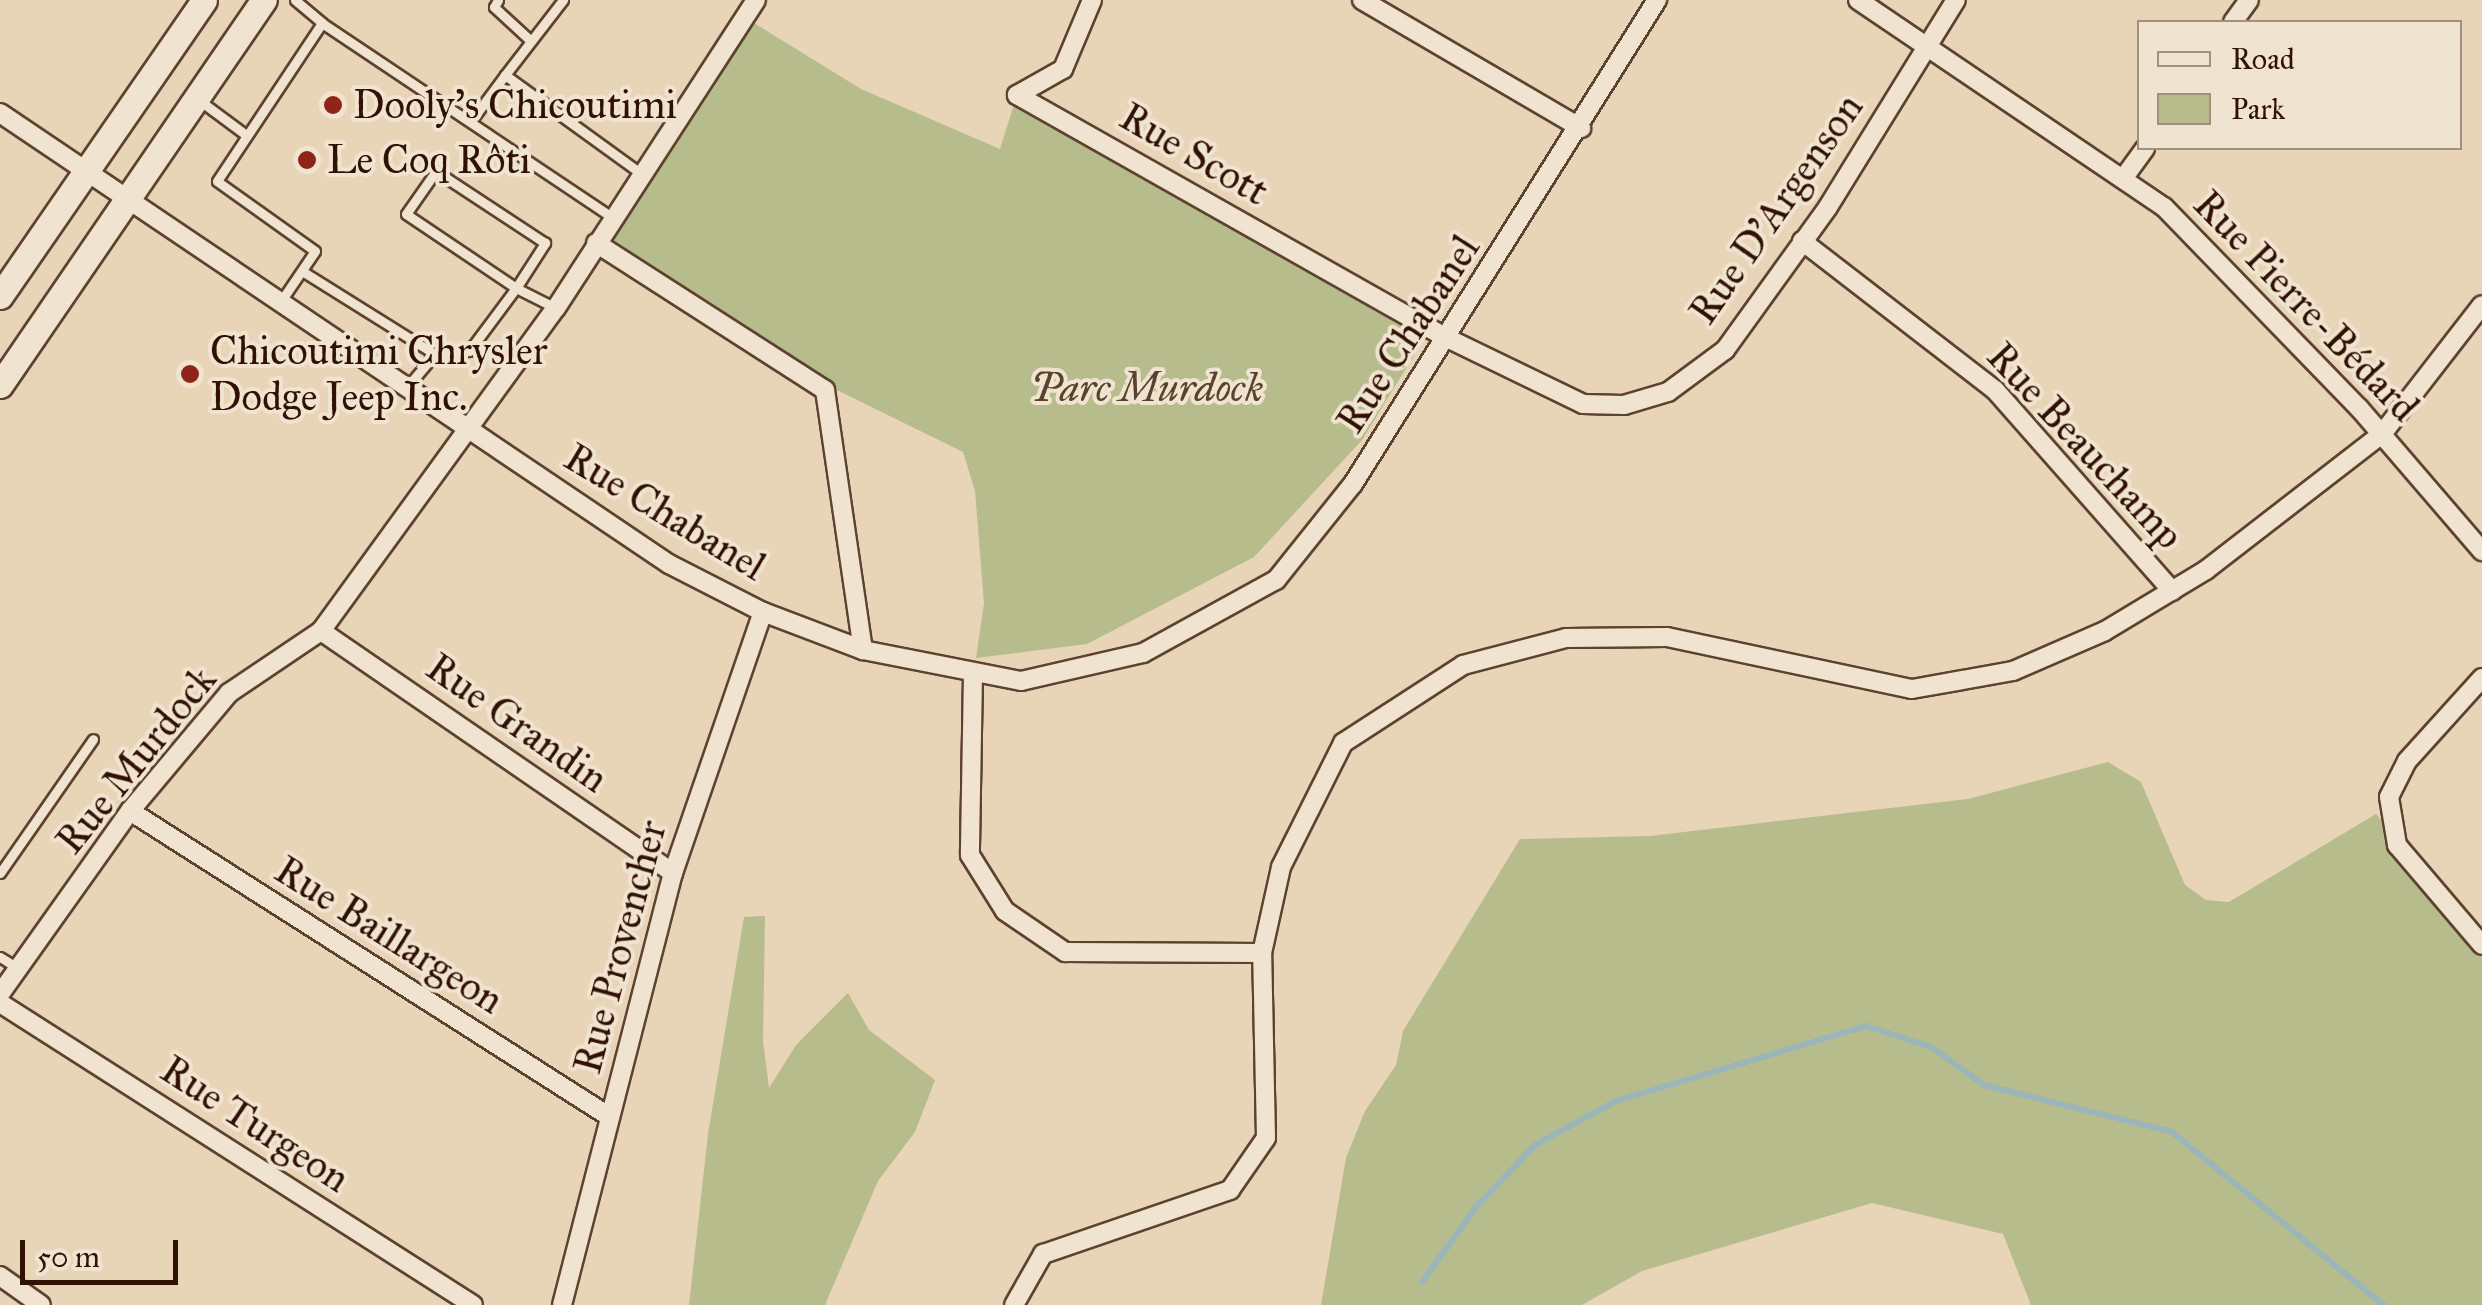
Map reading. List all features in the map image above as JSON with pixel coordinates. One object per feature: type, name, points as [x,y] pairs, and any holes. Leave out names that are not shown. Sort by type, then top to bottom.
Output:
[{"type":"main road","points":[[0,296],[204,0]]},
{"type":"main road","points":[[0,385],[264,0]]},
{"type":"street","name":"Rue Murdock","points":[[0,994],[130,812],[229,693],[321,631],[556,308],[756,0]]},
{"type":"street","name":"Rue Scott","points":[[1092,0],[1063,68],[1017,95],[1446,338]]},
{"type":"street","points":[[1362,0],[1582,128]]},
{"type":"street","name":"Rue Chabanel","points":[[0,114],[668,564],[763,612],[863,650],[973,675],[1021,681],[1144,652],[1276,580],[1353,484],[1582,128],[1657,0]]},
{"type":"street","name":"Rue Pierre-Bédard","points":[[1858,0],[1925,50],[2125,176],[2164,207],[2382,434],[2482,551]]},
{"type":"street","name":"Rue D'Argenson","points":[[1446,338],[1583,404],[1624,405],[1668,392],[1725,350],[1802,241],[1956,0]]},
{"type":"street","points":[[2125,176],[2144,150]]},
{"type":"street","name":"Rue Beauchamp","points":[[1802,241],[1995,390],[2172,590]]},
{"type":"street","points":[[596,243],[826,390],[863,650]]},
{"type":"street","points":[[1014,1305],[1043,1254],[1230,1190],[1266,1138],[1262,953],[1281,868],[1344,743],[1464,664],[1566,638],[1667,637],[1912,689],[2013,670],[2106,631],[2172,590],[2382,434],[2482,305]]},
{"type":"street","name":"Rue Provencher","points":[[562,1305],[672,874],[763,612]]},
{"type":"street","name":"Rue Grandin","points":[[321,631],[672,874]]},
{"type":"street","points":[[973,675],[970,856],[1004,912],[1065,952],[1262,953]]},
{"type":"street","points":[[2482,678],[2407,761],[2389,797],[2398,845],[2482,945]]},
{"type":"street","name":"Rue Baillargeon","points":[[130,812],[610,1117]]},
{"type":"street","name":"Rue Turgeon","points":[[0,1002],[473,1305]]},
{"type":"street","points":[[0,1276],[41,1305]]},
{"type":"lane","points":[[295,0],[322,24],[613,218]]},
{"type":"lane","points":[[498,0],[494,7],[531,41]]},
{"type":"lane","points":[[472,122],[564,0]]},
{"type":"lane","points":[[279,303],[316,251],[217,181],[322,24]]},
{"type":"lane","points":[[505,75],[642,174]]},
{"type":"lane","points":[[196,99],[246,135]]},
{"type":"lane","points":[[302,272],[434,354],[469,352],[516,288],[545,243],[436,171],[406,214],[516,288],[556,308]]},
{"type":"lane","points":[[407,387],[434,354]]},
{"type":"lane","points":[[0,873],[93,739]]},
{"type":"lane","points":[[0,956],[20,970]]},
{"type":"green space","name":"Parc Murdock","points":[[746,18],[861,89],[1000,149],[1017,95],[1369,283],[1429,331],[1362,440],[1254,557],[1087,644],[976,658],[984,603],[975,491],[963,452],[786,365],[605,249]]},
{"type":"green space","points":[[2108,762],[2141,782],[2185,885],[2206,900],[2229,902],[2376,814],[2482,941],[2482,1305],[2031,1305],[2003,1234],[1872,1203],[1642,1271],[1582,1305],[1321,1305],[1346,1158],[1365,1111],[1396,1065],[1403,1031],[1520,839],[1650,836],[1968,799]]},
{"type":"green space","points":[[765,916],[763,1041],[769,1088],[796,1045],[848,993],[869,1030],[935,1080],[915,1132],[878,1181],[825,1305],[689,1305],[708,1134],[744,917]]},
{"type":"waterway","points":[[1422,1282],[1477,1206],[1535,1145],[1616,1101],[1866,1026],[1931,1047],[1984,1085],[2172,1132],[2383,1305]]},
{"type":"place","name":"Dooly's Chicoutimi","points":[[333,105]]},
{"type":"place","name":"Le Coq Rôti","points":[[307,160]]},
{"type":"place","name":"Chicoutimi Chrysler Dodge Jeep Inc.","points":[[190,374]]}]
